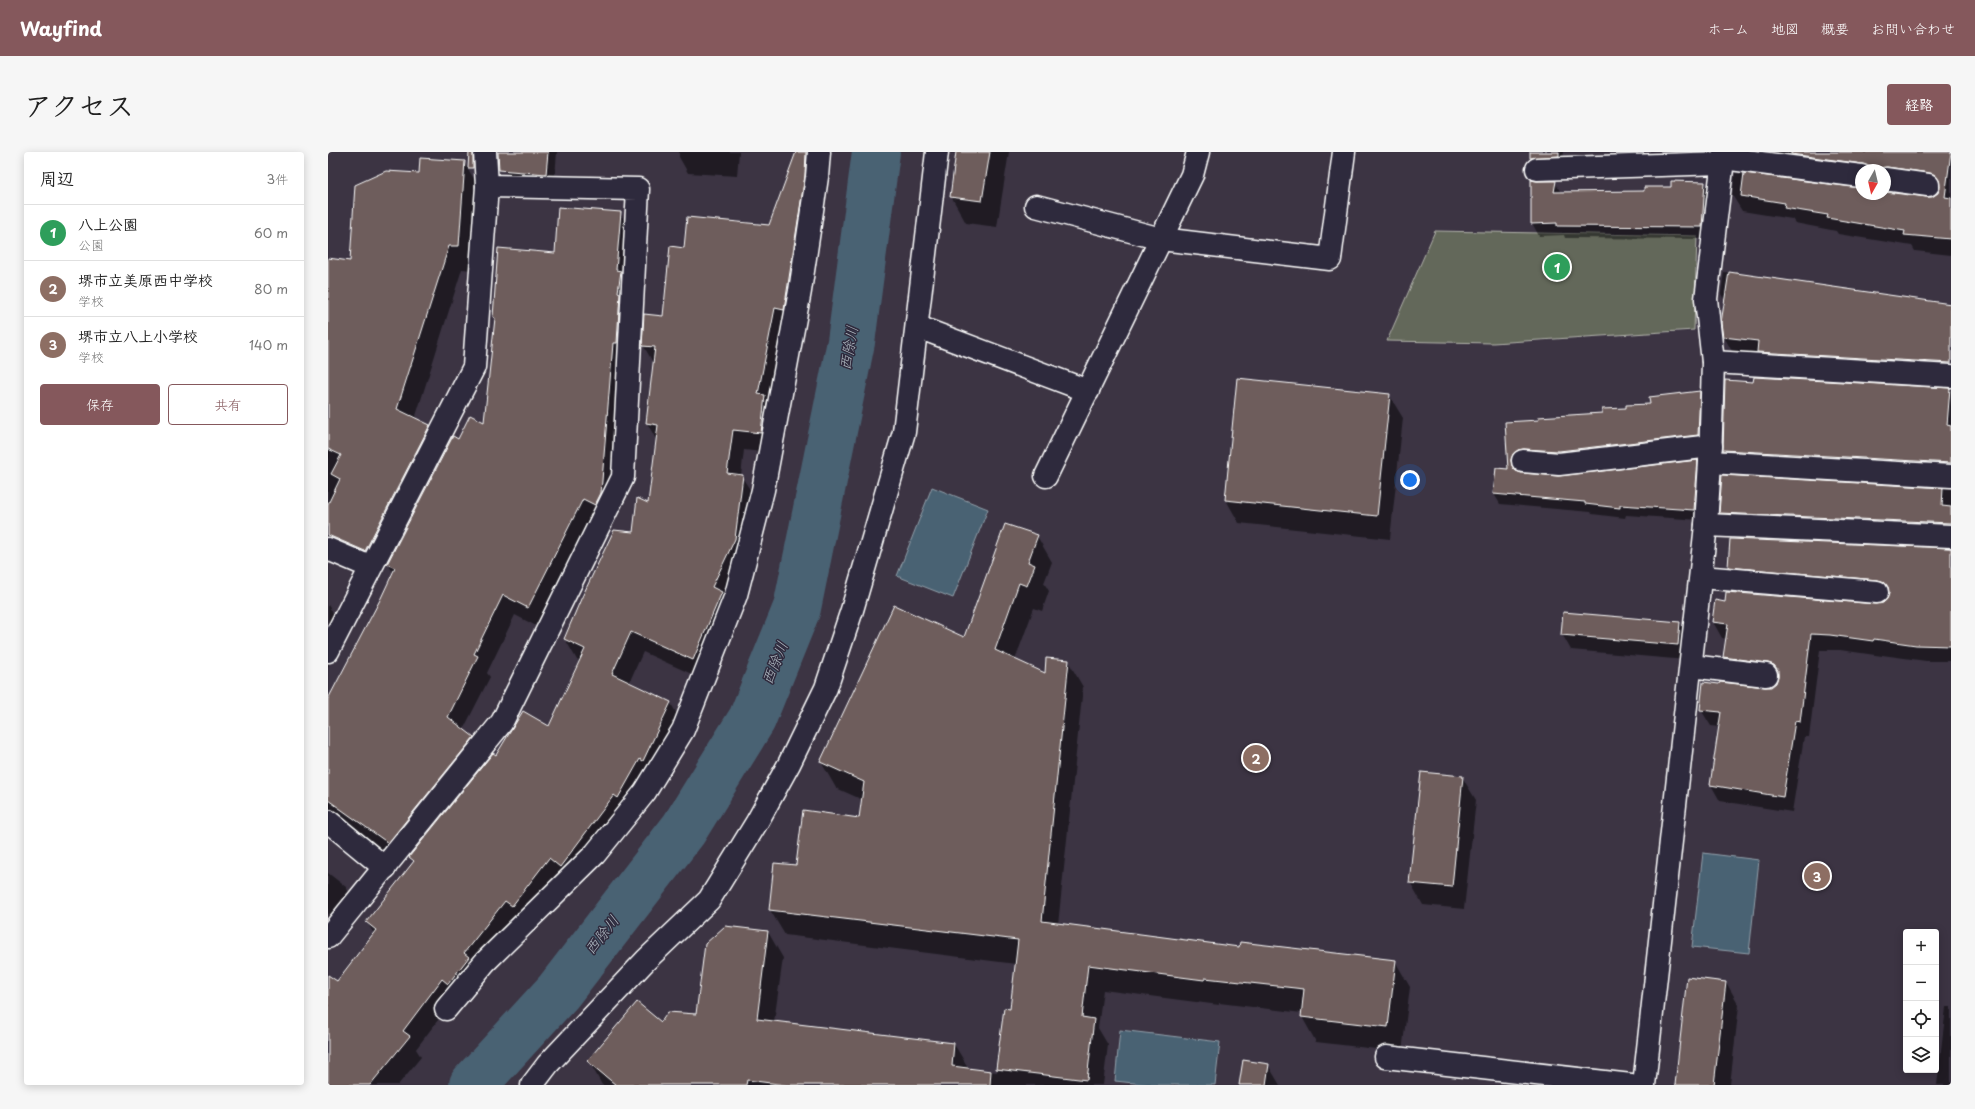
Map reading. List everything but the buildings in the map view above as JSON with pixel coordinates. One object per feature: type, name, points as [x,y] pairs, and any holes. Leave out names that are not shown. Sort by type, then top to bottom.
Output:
[{"type":"street","points":[[328,651],[474,367],[487,186],[485,152]]},
{"type":"street","points":[[446,1009],[486,962],[595,854],[645,792],[683,730],[736,595],[763,490],[800,291],[817,177],[819,152]]},
{"type":"street","points":[[532,1085],[548,1064],[641,966],[708,900],[757,822],[789,764],[826,688],[852,610],[904,432],[918,327],[938,152]]},
{"type":"street","points":[[1046,476],[1192,175],[1198,152]]},
{"type":"street","points":[[1036,206],[1161,239],[1330,259],[1344,152]]},
{"type":"street","points":[[1644,1085],[1706,525],[1711,454],[1713,362],[1706,299],[1723,158]]},
{"type":"street","points":[[1537,169],[1723,158],[1855,175]]},
{"type":"street","points":[[1891,180],[1928,185]]},
{"type":"street","points":[[328,937],[502,722],[623,477],[638,189],[487,186]]},
{"type":"street","points":[[918,327],[1088,391]]},
{"type":"street","points":[[1713,362],[1951,376]]},
{"type":"street","points":[[1523,461],[1559,464],[1711,454],[1951,476]]},
{"type":"street","points":[[1706,525],[1951,536]]},
{"type":"street","points":[[328,549],[370,567]]},
{"type":"street","points":[[1701,577],[1877,592]]},
{"type":"street","points":[[1691,666],[1766,674]]},
{"type":"street","points":[[328,821],[385,868]]},
{"type":"street","points":[[1386,1057],[1631,1085]]},
{"type":"green space","points":[[1435,231],[1697,236],[1694,330],[1493,343],[1387,341]]},
{"type":"water","points":[[932,487],[988,509],[953,598],[897,576]]},
{"type":"water","points":[[1703,853],[1759,860],[1749,953],[1692,947]]},
{"type":"water","points":[[1120,1030],[1220,1042],[1215,1085],[1152,1085],[1115,1081]]},
{"type":"waterway","name":"西除川","points":[[473,1085],[558,992],[684,829],[752,719],[797,608],[851,342],[876,152]]},
{"type":"place","name":"八上公園","points":[[1557,267]]},
{"type":"place","name":"堺市立美原西中学校","points":[[1256,758]]},
{"type":"place","name":"堺市立八上小学校","points":[[1817,876]]}]
